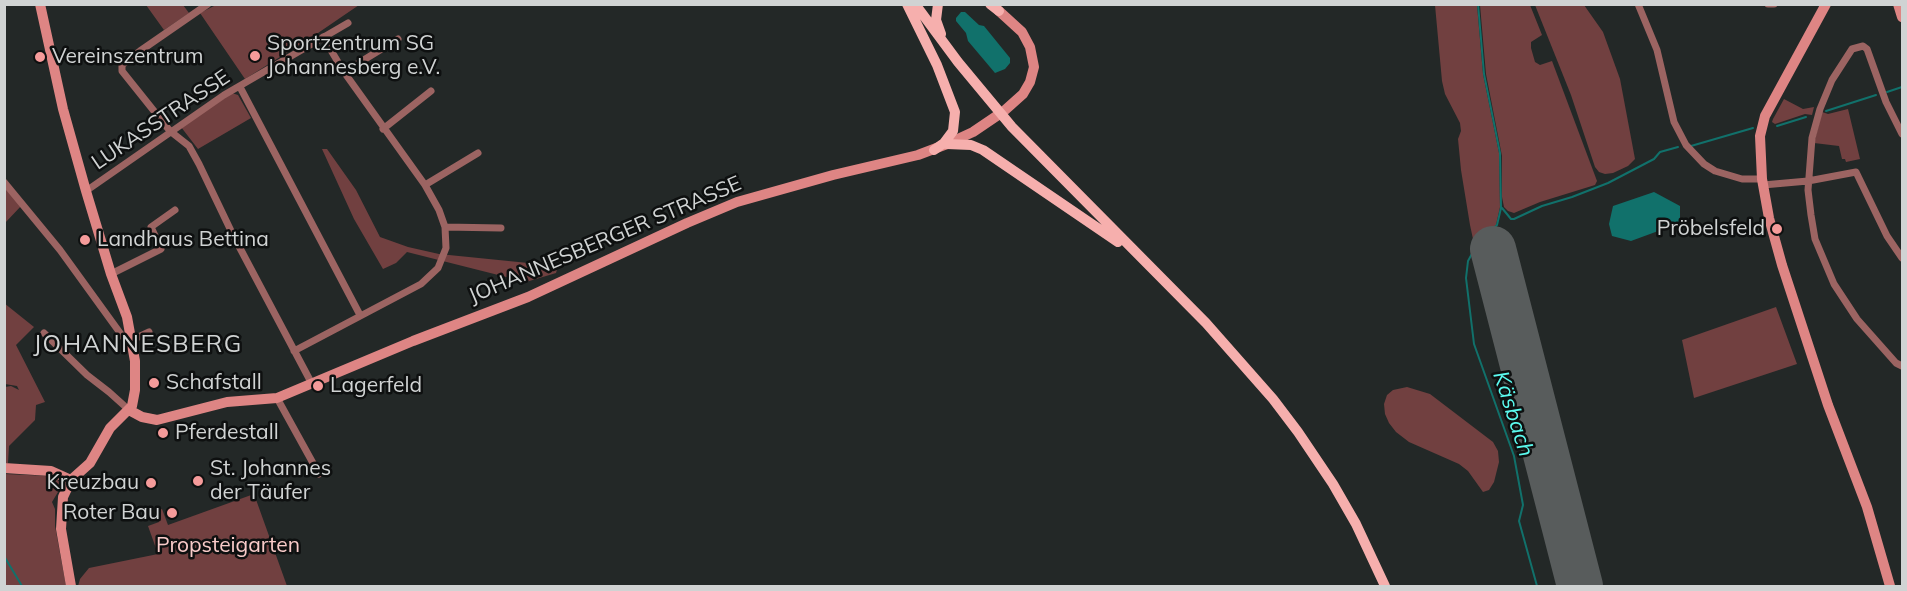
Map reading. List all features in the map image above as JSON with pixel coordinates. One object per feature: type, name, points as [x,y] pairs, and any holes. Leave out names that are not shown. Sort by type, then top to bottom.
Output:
[{"type":"main road","points":[[907,4],[937,65],[955,112],[953,131],[934,150]]},
{"type":"main road","points":[[915,4],[948,51],[1020,135],[1230,349],[1298,432],[1345,504],[1385,586]]},
{"type":"main road","points":[[939,4],[936,20],[948,51]]},
{"type":"main road","points":[[947,144],[971,145],[983,150],[1124,246],[1149,267]]},
{"type":"street","points":[[40,4],[63,109],[111,274],[127,317],[132,340],[135,390],[135,398],[129,410],[110,428],[90,463],[71,480],[63,497],[61,529],[71,586]]},
{"type":"street","points":[[208,4],[140,51],[122,65],[122,70],[170,131],[189,146],[312,384]]},
{"type":"street","points":[[1638,4],[1657,50],[1674,122],[1686,145],[1704,164],[1715,171],[1763,182],[1808,181],[1856,172],[1887,236],[1902,258]]},
{"type":"street","points":[[1768,4],[1774,4]]},
{"type":"street","points":[[1826,4],[1765,116],[1760,136],[1763,182],[1775,242],[1828,405],[1867,507],[1890,586]]},
{"type":"street","points":[[1898,4],[1902,17]]},
{"type":"street","name":"JOHANNESBERGER STRASSE","points":[[129,410],[142,417],[157,420],[227,402],[277,398],[413,341],[528,297],[737,202],[934,150],[947,144],[982,126],[1014,103],[1030,82],[1034,59],[1030,46],[1022,32],[998,7]]},
{"type":"street","name":"LUKASSTRASSE","points":[[86,191],[224,95],[348,23]]},
{"type":"street","points":[[294,351],[421,284],[431,277],[443,259],[446,248],[446,228],[425,185],[383,129],[323,37]]},
{"type":"street","points":[[344,72],[398,39]]},
{"type":"street","points":[[1902,134],[1886,102],[1867,49],[1863,46],[1852,49],[1832,80],[1820,109],[1812,138],[1808,181],[1815,239],[1834,284],[1857,319],[1896,363],[1902,366]]},
{"type":"street","points":[[240,87],[360,315]]},
{"type":"street","points":[[383,129],[431,91]]},
{"type":"street","points":[[425,185],[478,153]]},
{"type":"street","points":[[4,182],[60,250],[123,337],[132,340],[149,332]]},
{"type":"street","points":[[111,274],[161,249],[151,227],[175,210]]},
{"type":"street","points":[[446,228],[501,228]]},
{"type":"street","points":[[44,333],[87,375],[129,410]]},
{"type":"street","points":[[277,398],[319,474]]},
{"type":"street","points":[[4,468],[51,471],[71,480]]},
{"type":"green space","points":[[146,5],[183,5],[189,13],[164,30]]},
{"type":"green space","name":"Sportzentrum SG Johannesberg e.V.","points":[[216,5],[359,5],[245,79],[200,13]]},
{"type":"green space","points":[[1435,5],[1477,5],[1483,74],[1499,153],[1500,207],[1496,225],[1476,242],[1473,239],[1470,225],[1461,170],[1458,139],[1461,131],[1460,123],[1445,94],[1442,81]]},
{"type":"green space","points":[[1480,5],[1530,5],[1542,35],[1531,42],[1535,62],[1540,65],[1552,61],[1597,181],[1595,185],[1540,202],[1514,213],[1504,207],[1502,156],[1486,74]]},
{"type":"green space","points":[[1535,5],[1584,5],[1603,32],[1620,79],[1635,159],[1628,166],[1605,174],[1599,172],[1595,167],[1571,95]]},
{"type":"green space","points":[[232,93],[238,95],[251,118],[198,149],[181,127]]},
{"type":"green space","points":[[1784,99],[1803,109],[1814,107],[1812,115],[1805,114],[1775,124],[1772,122],[1773,119]]},
{"type":"green space","points":[[1848,109],[1860,159],[1846,162],[1842,159],[1839,146],[1814,143],[1822,112],[1828,114]]},
{"type":"green space","points":[[322,149],[327,149],[356,190],[380,237],[408,247],[439,254],[558,266],[556,273],[526,282],[407,252],[396,263],[383,269],[354,219]]},
{"type":"green space","points":[[5,188],[22,205],[5,223]]},
{"type":"green space","points":[[4,303],[34,327],[16,345],[45,402],[36,405],[35,420],[9,446],[8,463],[5,463],[5,387],[11,386],[19,390],[17,386],[5,384]]},
{"type":"green space","points":[[1776,307],[1797,364],[1694,398],[1682,340]]},
{"type":"green space","points":[[1407,387],[1430,394],[1493,442],[1498,451],[1499,462],[1494,482],[1489,490],[1483,492],[1468,471],[1459,464],[1409,442],[1396,432],[1385,414],[1384,404],[1387,395],[1393,390]]},
{"type":"green space","points":[[5,474],[50,476],[56,478],[60,483],[52,502],[55,509],[55,526],[66,586],[5,586]]},
{"type":"green space","name":"Propsteigarten","points":[[254,494],[287,586],[78,586],[80,579],[89,568],[158,554],[148,526],[159,522],[156,511],[162,509],[168,525]]},
{"type":"water","points":[[961,12],[965,12],[979,25],[984,26],[1010,58],[1010,63],[1005,69],[995,73],[968,41],[966,33],[956,21]]},
{"type":"water","points":[[1654,192],[1680,206],[1680,223],[1631,241],[1612,236],[1609,224],[1613,206]]},
{"type":"waterway","name":"Käsbach","points":[[1477,244],[1497,225],[1501,208],[1500,153],[1484,74],[1478,4]]},
{"type":"waterway","points":[[1887,92],[1902,87]]},
{"type":"waterway","points":[[1826,111],[1876,95]]},
{"type":"waterway","points":[[1777,126],[1806,117]]},
{"type":"waterway","points":[[1691,146],[1753,128]]},
{"type":"waterway","points":[[1502,208],[1511,219],[1514,219],[1542,206],[1608,183],[1654,159],[1660,152],[1678,147]]},
{"type":"waterway","name":"Käsbach","points":[[1474,250],[1468,261],[1466,278],[1474,344],[1514,456],[1523,505],[1519,521],[1537,586]]},
{"type":"waterway","points":[[4,556],[22,586]]},
{"type":"runway","points":[[1493,249],[1580,586]]},
{"type":"place","name":"Sportzentrum SG Johannesberg e.V.","points":[[255,56]]},
{"type":"place","name":"Vereinszentrum","points":[[40,57]]},
{"type":"place","name":"Pröbelsfeld","points":[[1777,229]]},
{"type":"place","name":"Landhaus Bettina","points":[[85,240]]},
{"type":"place","name":"Schafstall","points":[[154,383]]},
{"type":"place","name":"Lagerfeld","points":[[318,386]]},
{"type":"place","name":"Pferdestall","points":[[163,433]]},
{"type":"place","name":"St. Johannes der Täufer","points":[[198,481]]},
{"type":"place","name":"Kreuzbau","points":[[151,483]]},
{"type":"place","name":"Roter Bau","points":[[172,513]]},
{"type":"district","name":"JOHANNESBERG","points":[[138,345]]}]
